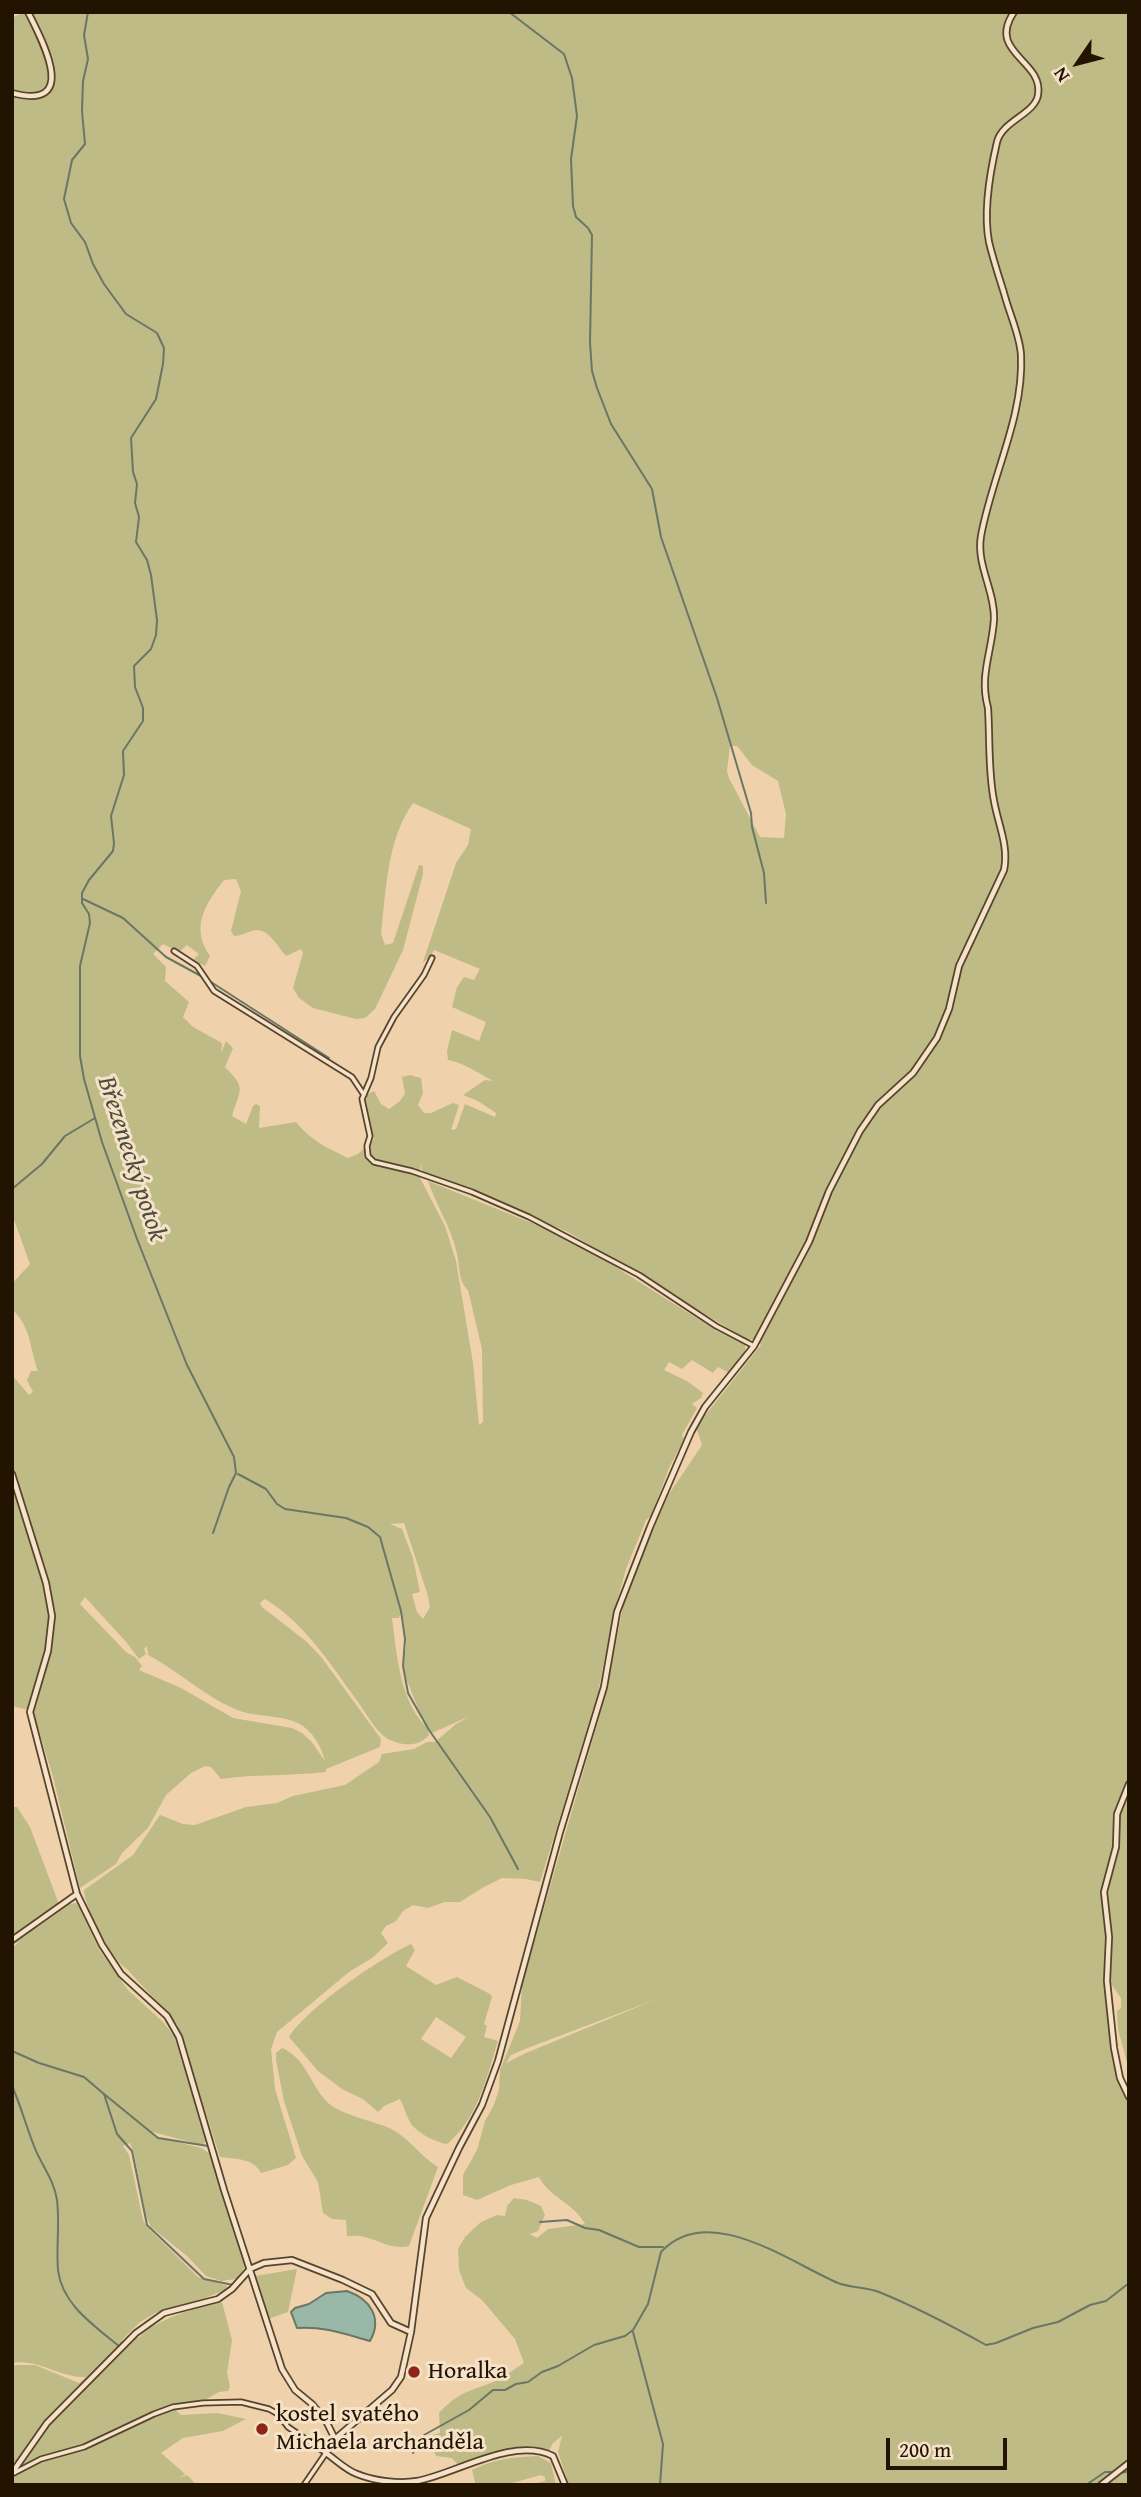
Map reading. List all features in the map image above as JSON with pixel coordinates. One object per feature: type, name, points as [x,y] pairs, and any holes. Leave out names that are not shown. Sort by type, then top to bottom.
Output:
[{"type":"street","points":[[12,93],[23,96],[41,95],[46,92],[51,81],[48,53],[28,12]]},
{"type":"street","points":[[304,2485],[335,2439],[392,2390],[401,2377],[411,2332],[426,2218],[482,2105],[498,2061],[560,1832],[604,1687],[617,1612],[626,1583],[691,1432],[705,1407],[754,1346],[809,1242],[830,1191],[860,1131],[878,1105],[913,1073],[937,1038],[949,1009],[958,966],[1004,870],[1006,858],[993,799],[988,708],[984,694],[994,606],[983,567],[980,538],[1016,409],[1021,381],[1021,352],[989,240],[988,216],[998,138],[1005,127],[1034,104],[1038,96],[1038,85],[1032,72],[1009,46],[1006,36],[1005,28],[1014,12]]},
{"type":"street","points":[[174,951],[197,966],[214,991],[352,1077],[364,1095]]},
{"type":"street","points":[[432,958],[378,1047],[371,1078],[362,1100],[370,1136],[368,1156],[374,1162],[412,1171],[472,1192],[529,1217],[639,1276],[716,1326],[754,1346]]},
{"type":"street","points":[[12,1474],[46,1583],[52,1616],[48,1651],[30,1712],[77,1894],[102,1945],[121,1974],[167,2016],[175,2027],[282,2369],[295,2390],[312,2404],[326,2421],[335,2439]]},
{"type":"street","points":[[1129,1784],[1117,1814],[1116,1847],[1104,1892],[1109,1937],[1107,1981],[1110,2012],[1116,2058],[1129,2097]]},
{"type":"street","points":[[12,1940],[77,1894]]},
{"type":"street","points":[[1124,2086],[1129,2092]]},
{"type":"street","points":[[12,2473],[47,2423],[136,2333],[164,2313],[218,2299],[232,2289],[250,2269],[274,2260],[300,2262],[372,2294],[391,2323],[411,2332]]},
{"type":"street","points":[[12,2473],[41,2459],[84,2447],[163,2410],[203,2403],[242,2402],[278,2414],[288,2427],[355,2474],[401,2482],[418,2481],[493,2455],[538,2452],[553,2456],[565,2485]]},
{"type":"street","points":[[1101,2485],[1129,2463]]},
{"type":"shaded area","points":[[24,12],[34,27],[50,74],[45,90],[37,94],[12,91],[12,14],[14,17]]},
{"type":"shaded area","points":[[31,12],[1012,12],[1005,26],[1004,38],[1036,84],[1034,101],[996,137],[985,217],[989,251],[1019,355],[1015,401],[984,514],[978,547],[992,609],[983,685],[990,787],[1002,842],[1002,869],[957,965],[947,1008],[935,1037],[912,1072],[877,1103],[858,1130],[828,1190],[808,1241],[754,1342],[754,1339],[748,1340],[568,1232],[422,1172],[421,1162],[420,1178],[445,1226],[456,1261],[473,1363],[479,1425],[483,1422],[482,1349],[454,1244],[428,1181],[554,1232],[605,1258],[717,1331],[745,1345],[745,1349],[740,1360],[728,1372],[718,1367],[713,1373],[692,1360],[682,1369],[669,1362],[664,1370],[687,1381],[703,1393],[701,1398],[692,1404],[697,1408],[682,1435],[684,1439],[626,1569],[613,1615],[598,1693],[540,1882],[502,1878],[460,1902],[445,1902],[428,1908],[413,1905],[403,1911],[396,1921],[386,1926],[381,1933],[388,1943],[372,1958],[349,1972],[277,2032],[271,2049],[275,2089],[296,2158],[288,2165],[261,2173],[249,2162],[220,2157],[177,2024],[114,1956],[94,1920],[84,1890],[133,1855],[160,1815],[183,1824],[195,1825],[246,1807],[277,1803],[293,1796],[345,1785],[379,1762],[382,1754],[414,1749],[427,1742],[435,1742],[470,1716],[432,1733],[428,1731],[429,1735],[421,1742],[405,1744],[390,1740],[376,1728],[305,1632],[265,1599],[260,1603],[262,1607],[307,1642],[322,1658],[381,1739],[380,1747],[326,1769],[326,1772],[221,1779],[211,1767],[205,1766],[191,1773],[166,1795],[148,1828],[122,1853],[116,1864],[80,1888],[53,1777],[33,1711],[12,1706],[12,1375],[29,1395],[33,1392],[27,1380],[31,1371],[38,1371],[27,1331],[12,1309],[12,1284],[30,1264],[12,1214],[12,96],[34,99],[47,95],[53,86],[54,72],[45,41]],"holes":[[[730,746],[737,746],[752,765],[778,781],[786,814],[784,838],[760,837],[727,771]],[[413,803],[471,829],[468,845],[456,863],[423,962],[434,950],[480,969],[474,980],[464,977],[457,987],[452,1007],[486,1022],[479,1041],[452,1030],[447,1051],[448,1060],[493,1081],[485,1080],[463,1095],[496,1113],[495,1117],[465,1104],[456,1129],[451,1130],[459,1105],[453,1103],[431,1113],[424,1113],[418,1105],[423,1093],[421,1078],[410,1075],[402,1077],[405,1094],[389,1109],[381,1104],[374,1091],[368,1094],[366,1100],[374,1139],[358,1154],[348,1158],[314,1139],[296,1122],[259,1128],[260,1106],[256,1104],[246,1124],[232,1116],[240,1088],[225,1067],[233,1048],[226,1041],[221,1053],[222,1043],[193,1027],[183,1017],[189,1002],[165,981],[166,967],[153,954],[163,944],[179,952],[187,945],[199,954],[193,960],[205,966],[210,956],[201,936],[202,917],[224,880],[236,879],[241,891],[231,931],[234,936],[261,930],[269,935],[286,956],[301,949],[303,953],[293,988],[299,998],[313,1008],[356,1019],[365,1018],[375,1009],[403,950],[423,874],[423,866],[419,865],[393,943],[385,945],[381,934],[386,883],[393,849],[404,817]],[[404,1523],[428,1596],[430,1607],[423,1619],[417,1612],[412,1594],[420,1592],[413,1558],[402,1529],[390,1524]],[[85,1597],[139,1659],[146,1654],[144,1649],[147,1646],[148,1655],[228,1706],[247,1713],[298,1723],[316,1739],[325,1761],[302,1733],[292,1728],[233,1718],[181,1688],[139,1670],[142,1666],[135,1657],[126,1652],[80,1604]],[[401,1612],[406,1649],[403,1657],[404,1673],[425,1726],[416,1715],[404,1689],[392,1618],[399,1618]]]},
{"type":"shaded area","points":[[1017,12],[1129,12],[1129,1779],[1115,1814],[1114,1847],[1102,1892],[1107,1937],[1105,1981],[1112,2048],[1119,2078],[1129,2101],[1129,2485],[569,2485],[558,2452],[562,2436],[553,2443],[549,2451],[501,2452],[459,2466],[452,2458],[436,2456],[434,2451],[438,2442],[433,2435],[440,2433],[439,2413],[458,2397],[495,2381],[524,2363],[515,2339],[482,2300],[466,2288],[459,2270],[458,2249],[465,2237],[481,2222],[497,2215],[505,2216],[507,2206],[514,2198],[541,2206],[545,2215],[538,2231],[530,2234],[537,2238],[548,2229],[585,2224],[539,2177],[511,2185],[477,2200],[463,2195],[463,2175],[477,2150],[485,2121],[493,2107],[499,2090],[500,2070],[520,2021],[522,1984],[606,1693],[624,1601],[647,1540],[669,1494],[702,1445],[696,1427],[761,1345],[758,1342],[811,1243],[831,1192],[862,1132],[880,1106],[915,1074],[939,1039],[951,1009],[960,966],[1006,871],[1006,842],[995,796],[987,685],[996,619],[982,546],[988,514],[1020,401],[1023,355],[1019,333],[991,242],[990,206],[995,165],[1003,135],[1034,108],[1040,95],[1039,82],[1034,72],[1013,47],[1009,37],[1010,26]],"holes":[[[657,1999],[506,2063],[511,2055],[525,2049]]]},
{"type":"shaded area","points":[[1129,1789],[1129,2070],[1118,2029],[1117,2011],[1121,2008],[1121,1998],[1109,1981],[1105,1892],[1115,1857],[1119,1815]]},
{"type":"shaded area","points":[[12,1807],[17,1807],[30,1827],[60,1907],[35,1929],[70,1904],[77,1903],[100,1951],[128,1990],[163,2022],[174,2036],[207,2140],[202,2145],[153,2132],[153,2136],[201,2148],[209,2153],[245,2260],[245,2267],[236,2279],[221,2281],[206,2276],[187,2256],[151,2227],[146,2216],[133,2150],[130,2143],[123,2146],[129,2155],[143,2220],[147,2227],[198,2277],[227,2286],[227,2289],[203,2299],[155,2313],[139,2323],[121,2341],[140,2337],[155,2325],[178,2315],[222,2302],[232,2340],[227,2373],[230,2387],[228,2391],[219,2392],[203,2401],[171,2406],[181,2415],[217,2413],[246,2419],[223,2431],[183,2438],[161,2453],[185,2474],[179,2478],[187,2475],[197,2485],[12,2485],[12,2365],[35,2365],[79,2383],[86,2377],[67,2375],[31,2363],[12,2363],[12,1948],[19,1942],[12,1945]]},
{"type":"shaded area","points":[[411,1944],[415,1950],[406,1966],[436,1985],[457,1977],[492,1997],[484,2024],[487,2026],[484,2037],[498,2041],[490,2069],[480,2097],[466,2123],[447,2144],[431,2139],[415,2129],[400,2099],[384,2106],[378,2112],[363,2099],[342,2089],[318,2071],[289,2037],[311,2012],[327,1999]],"holes":[[[436,2017],[466,2037],[451,2058],[421,2039]]]},
{"type":"shaded area","points":[[282,2048],[297,2058],[321,2095],[332,2106],[394,2131],[438,2167],[409,2246],[392,2246],[363,2236],[347,2236],[346,2220],[332,2219],[323,2213],[318,2182],[302,2156],[284,2101],[276,2060],[276,2053]]},
{"type":"shaded area","points":[[297,2269],[288,2312],[268,2319],[255,2276]]},
{"type":"shaded area","points":[[347,2291],[362,2299],[372,2310],[375,2325],[370,2341],[325,2329],[297,2328],[291,2312],[295,2308],[309,2304],[326,2293]]},
{"type":"shaded area","points":[[538,2456],[551,2463],[556,2485],[530,2485],[545,2481],[545,2477],[541,2475],[505,2485],[476,2485],[472,2470],[504,2459]]},
{"type":"waterway","name":"Březenecký potok","points":[[88,12],[84,35],[88,59],[83,81],[82,111],[85,144],[72,160],[64,199],[71,223],[85,242],[104,284],[126,314],[157,333],[164,348],[156,399],[131,438],[133,472],[137,484],[135,503],[139,517],[136,542],[147,560],[151,575],[157,620],[156,635],[151,649],[134,666],[135,687],[143,708],[143,721],[123,751],[124,775],[111,816],[113,851],[82,893],[82,903],[89,914],[90,923],[80,966],[80,1056],[102,1142],[137,1239],[187,1365],[234,1457],[236,1473],[213,1533]]},
{"type":"waterway","points":[[509,12],[564,54],[572,78],[577,116],[571,159],[573,206],[576,217],[592,235],[592,371],[611,424],[652,489],[661,537],[717,698],[751,813],[764,873],[766,903]]},
{"type":"waterway","points":[[83,899],[123,918],[166,957],[201,976]]},
{"type":"waterway","points":[[211,982],[329,1058]]},
{"type":"waterway","points":[[12,1189],[42,1164],[65,1136],[95,1118]]},
{"type":"waterway","points":[[238,1474],[266,1489],[277,1504],[285,1509],[346,1518],[368,1527],[380,1537],[401,1611],[405,1639],[403,1666],[408,1693],[429,1730],[490,1817],[518,1869]]},
{"type":"waterway","points":[[12,2051],[39,2063],[84,2077],[104,2094],[117,2134],[132,2151],[147,2225],[204,2279],[233,2285]]},
{"type":"waterway","points":[[12,2086],[34,2146],[55,2192],[58,2270],[61,2282],[66,2294],[81,2314],[120,2347]]},
{"type":"waterway","points":[[104,2094],[158,2138],[208,2146]]},
{"type":"waterway","points":[[540,2222],[567,2220],[639,2247],[663,2247]]},
{"type":"waterway","points":[[413,2453],[424,2435],[469,2410],[493,2390],[505,2390],[528,2382],[594,2345],[625,2336],[633,2330],[648,2304],[661,2252],[680,2238],[702,2232],[725,2234],[749,2241],[838,2283],[879,2292],[986,2345],[1058,2322],[1090,2305],[1106,2301],[1129,2283]]},
{"type":"waterway","points":[[633,2332],[663,2444],[660,2485]]},
{"type":"waterway","points":[[1121,2473],[1129,2471]]},
{"type":"waterway","points":[[1086,2485],[1105,2472],[1116,2472]]},
{"type":"place","name":"Horalka","points":[[414,2372]]},
{"type":"place","name":"kostel svatého Michaela archanděla","points":[[262,2429]]}]
